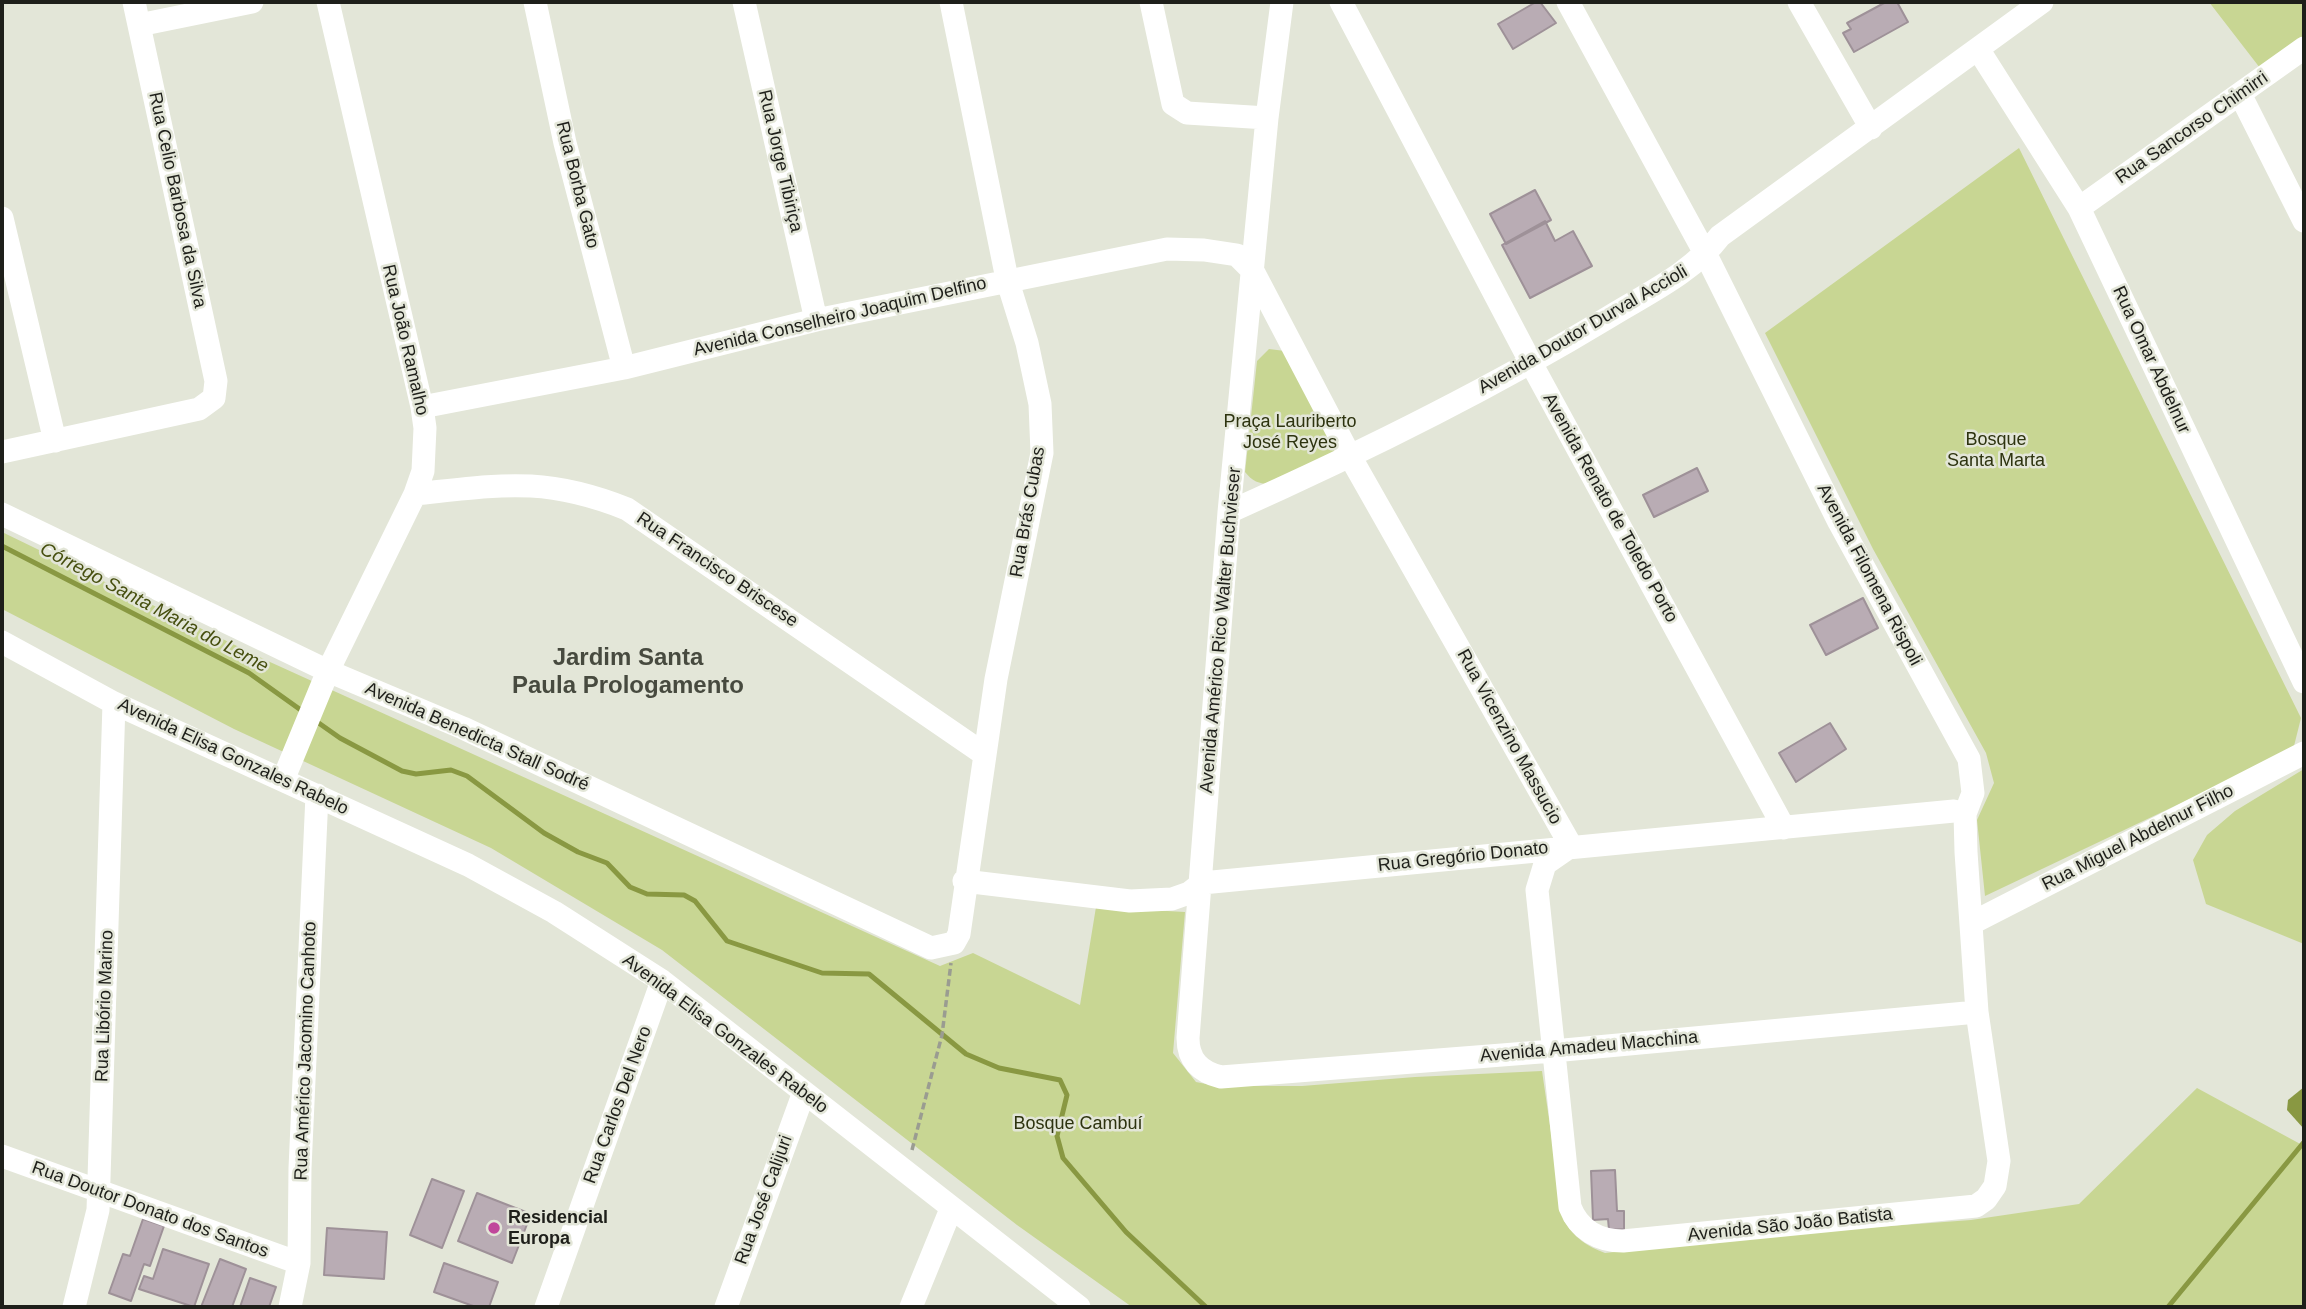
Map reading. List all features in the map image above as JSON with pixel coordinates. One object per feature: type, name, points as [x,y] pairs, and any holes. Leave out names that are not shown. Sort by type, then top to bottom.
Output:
[{"type":"street","name":"Rua Celio Barbosa da Silva","points":[[55,441],[199,409],[214,398],[216,381],[134,2]]},
{"type":"street","points":[[139,25],[252,2]]},
{"type":"street","name":"Rua João Ramalho","points":[[283,780],[318,692],[424,471],[425,428],[422,407],[328,2]]},
{"type":"street","name":"Rua Borba Gato","points":[[536,2],[565,143],[624,368]]},
{"type":"street","name":"Rua Jorge Tibiriça","points":[[744,2],[816,320]]},
{"type":"street","name":"Rua Brás Cubas","points":[[951,2],[1007,279],[1030,355],[1040,404],[1042,453],[996,679],[964,881],[959,934],[954,943]]},
{"type":"street","points":[[1151,2],[1173,104],[1187,113],[1267,118]]},
{"type":"street","name":"Avenida Américo Rico Walter Buchvieser","points":[[1202,1070],[1193,1060],[1188,1038],[1202,883],[1211,712],[1267,118],[1282,2]]},
{"type":"street","name":"Avenida Renato de Toledo Porto","points":[[1341,2],[1531,363],[1784,828]]},
{"type":"street","name":"Avenida Filomena Rispoli","points":[[1567,2],[1706,255],[1839,522],[1969,759],[1973,793],[1965,814],[1977,1012],[1999,1161],[1998,1177],[1992,1193]]},
{"type":"street","points":[[1799,2],[1871,128]]},
{"type":"street","name":"Avenida Doutor Durval Accioli","points":[[1229,512],[1352,458],[1531,363],[1695,265],[1720,236],[2042,2]]},
{"type":"street","name":"Rua Sancorso Chimirri","points":[[2079,208],[2304,48]]},
{"type":"street","name":"Rua Omar Abdelnur","points":[[1978,49],[2079,208],[2304,682]]},
{"type":"street","points":[[2240,94],[2304,221]]},
{"type":"street","points":[[2,218],[55,441],[2,452]]},
{"type":"street","name":"Avenida Conselheiro Joaquim Delfino","points":[[422,407],[624,368],[816,320],[1007,279],[1167,249],[1204,250],[1237,255],[1253,271]]},
{"type":"street","name":"Rua Vicenzino Massucio","points":[[1253,271],[1352,458],[1571,846]]},
{"type":"street","name":"Rua Francisco Briscese","points":[[415,494],[527,484],[567,489],[626,509],[984,754]]},
{"type":"street","name":"Avenida Benedicta Stall Sodré","points":[[2,514],[328,671],[463,728],[931,948],[954,943]]},
{"type":"street","name":"Avenida Elisa Gonzales Rabelo","points":[[2,642],[114,703],[468,864],[554,912],[662,981],[1079,1307]]},
{"type":"street","name":"Rua Libório Marino","points":[[74,1307],[95,1230],[99,1190],[114,703]]},
{"type":"street","name":"Rua Miguel Abdelnur Filho","points":[[1972,923],[2304,753]]},
{"type":"street","name":"Rua Américo Jacomino Canhoto","points":[[290,1307],[299,1263],[317,795]]},
{"type":"street","name":"Rua Gregório Donato","points":[[964,881],[1130,901],[1172,899],[1189,893],[1202,883],[1954,811],[1965,814]]},
{"type":"street","points":[[1553,1051],[1537,890],[1545,864],[1571,846]]},
{"type":"street","name":"Rua Carlos Del Nero","points":[[546,1307],[662,981]]},
{"type":"street","name":"Avenida Amadeu Macchina","points":[[1202,1070],[1222,1077],[1553,1051],[1977,1012]]},
{"type":"street","name":"Avenida São João Batista","points":[[1553,1051],[1570,1207],[1573,1216],[1595,1237],[1611,1241],[1754,1230],[1976,1206],[1992,1193]]},
{"type":"street","name":"Rua José Calijuri","points":[[726,1307],[804,1093]]},
{"type":"street","name":"Rua Doutor Donato dos Santos","points":[[2,1156],[299,1263]]},
{"type":"street","points":[[911,1307],[951,1209]]},
{"type":"path","points":[[907,1170],[942,1035],[954,943]]},
{"type":"green space","points":[[2209,2],[2304,2],[2304,36],[2260,68]]},
{"type":"green space","name":"Bosque Santa Marta","points":[[2019,148],[2301,718],[2293,750],[1985,896],[1977,820],[1994,783],[1986,753],[1873,549],[1765,333]]},
{"type":"green space","name":"Praça Lauriberto José Reyes","points":[[1269,349],[1285,351],[1340,449],[1270,484],[1256,481],[1245,472],[1257,361]]},
{"type":"green space","name":"Bosque Cambuí","points":[[2,532],[270,662],[940,966],[973,953],[1080,1005],[1096,907],[1185,912],[1173,1053],[1196,1082],[1216,1086],[1302,1086],[1542,1071],[1564,1221],[1582,1241],[1605,1253],[1768,1235],[1971,1220],[2079,1204],[2197,1088],[2304,1146],[2304,1307],[1132,1307],[1017,1225],[662,950],[491,848],[234,729],[2,609]]},
{"type":"green space","points":[[2304,769],[2304,944],[2206,904],[2193,860],[2207,835],[2235,811]]},
{"type":"shaded area","points":[[2304,1087],[2304,1129],[2287,1110],[2288,1100]]},
{"type":"building","points":[[1540,2],[1556,23],[1513,49],[1498,24]]},
{"type":"building","points":[[1886,2],[1897,2],[1908,22],[1854,52],[1843,33],[1851,29],[1847,23]]},
{"type":"building","points":[[1535,190],[1551,220],[1506,244],[1490,214]]},
{"type":"building","points":[[1545,221],[1555,241],[1573,231],[1592,266],[1530,298],[1502,245]]},
{"type":"building","points":[[1697,468],[1708,491],[1654,517],[1643,495]]},
{"type":"building","points":[[1863,598],[1878,628],[1826,655],[1810,625]]},
{"type":"building","points":[[1830,723],[1846,749],[1796,782],[1779,753]]},
{"type":"building","points":[[1615,1170],[1617,1211],[1624,1211],[1624,1229],[1609,1230],[1608,1219],[1593,1220],[1591,1171]]},
{"type":"building","name":"Residencial Europa","points":[[432,1179],[464,1191],[442,1248],[410,1235]]},
{"type":"building","name":"Residencial Europa","points":[[477,1193],[531,1214],[512,1263],[458,1241]]},
{"type":"building","points":[[143,1219],[164,1226],[150,1266],[144,1264],[131,1301],[109,1293],[123,1254],[130,1256]]},
{"type":"building","points":[[327,1228],[387,1232],[384,1279],[324,1275]]},
{"type":"building","points":[[163,1249],[209,1264],[194,1307],[139,1289],[144,1276],[153,1279]]},
{"type":"building","points":[[220,1259],[246,1269],[232,1307],[201,1307]]},
{"type":"building","name":"Residencial Europa","points":[[444,1263],[498,1282],[489,1307],[476,1307],[434,1292]]},
{"type":"building","points":[[250,1278],[276,1287],[269,1307],[240,1307]]},
{"type":"waterway","name":"Córrego Santa Maria do Leme","points":[[2,546],[249,673],[305,713]]},
{"type":"waterway","name":"Córrego Santa Maria do Leme","points":[[313,719],[340,738],[402,771],[416,774],[451,770],[467,776],[544,833],[578,852],[607,863],[630,887],[647,894],[684,895],[695,901],[727,941],[822,973],[869,974],[966,1054],[999,1068],[1060,1080],[1067,1095],[1057,1136],[1063,1158],[1126,1232],[1206,1307]]},
{"type":"waterway","points":[[2168,1307],[2304,1142]]},
{"type":"place","name":"Residencial Europa","points":[[494,1228]]},
{"type":"district","name":"Jardim Santa Paula Prologamento","points":[[628,672]]}]
